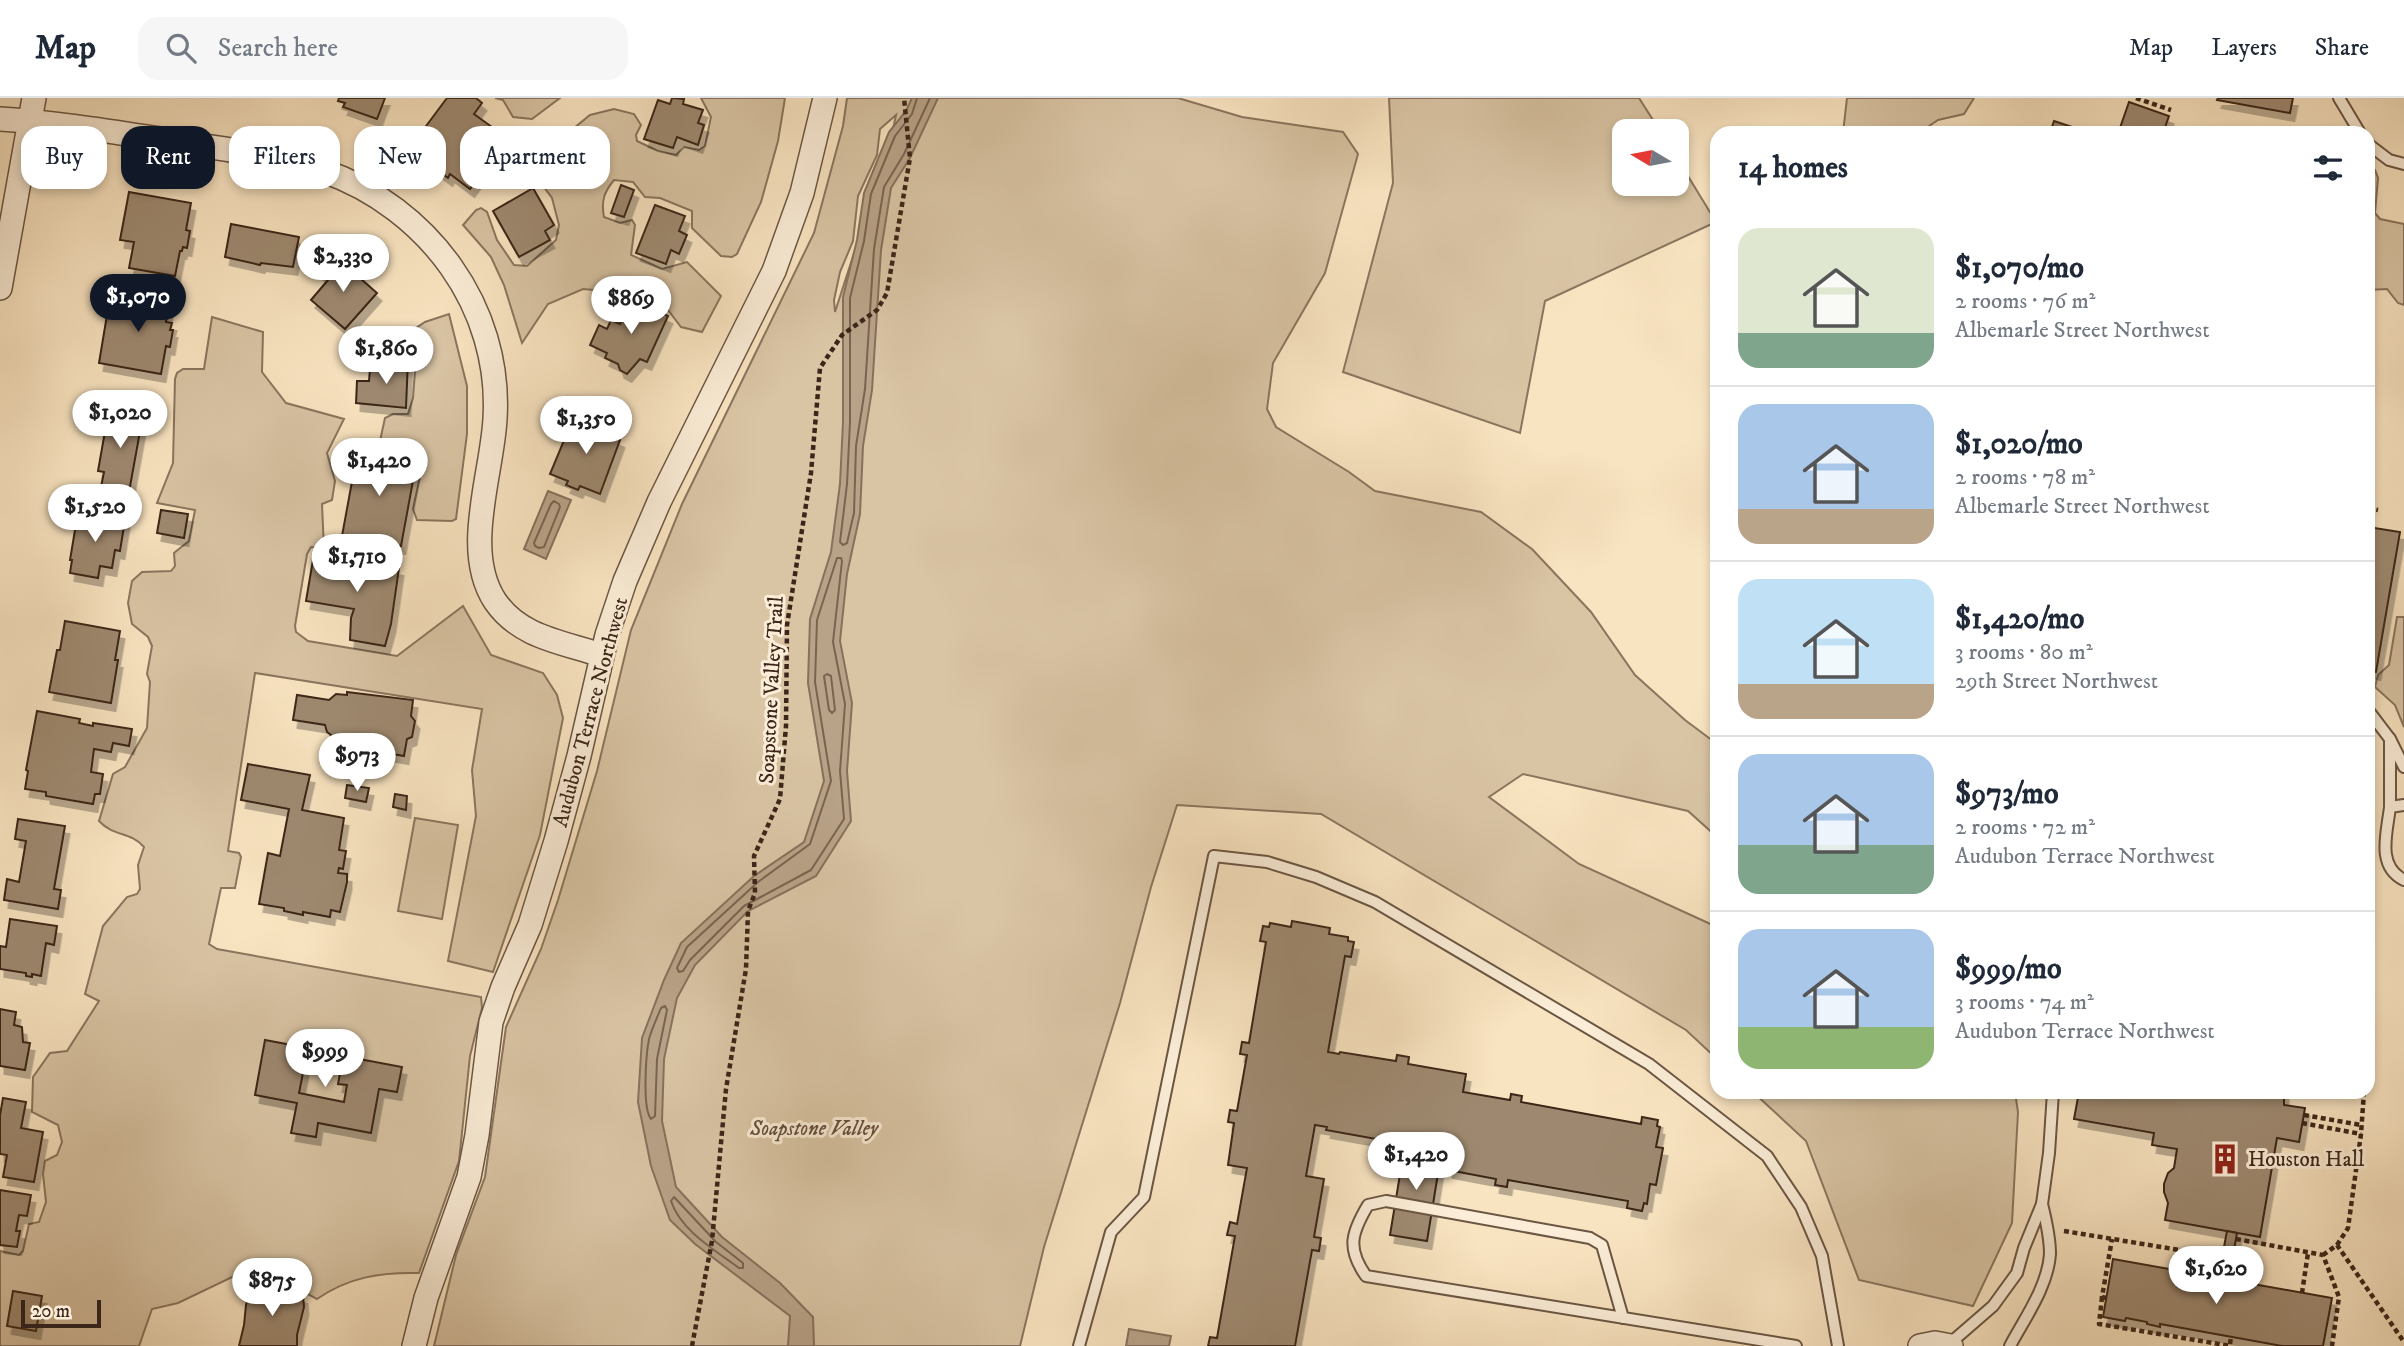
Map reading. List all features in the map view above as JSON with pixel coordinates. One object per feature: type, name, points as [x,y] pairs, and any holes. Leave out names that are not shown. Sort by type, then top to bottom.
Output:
[{"type":"street","name":"Audubon Terrace Northwest","points":[[414,1346],[426,1297],[469,1177],[491,1022],[499,995],[530,925],[556,841],[579,756],[601,655],[625,581],[779,259],[810,169],[825,98]]},
{"type":"street","points":[[0,119],[32,109],[72,125],[274,158],[310,167],[376,195],[415,223],[441,252],[468,293],[488,347],[495,384],[495,420],[482,506],[480,552],[489,590],[508,617],[533,634],[601,655]]},
{"type":"street","points":[[0,288],[32,109]]},
{"type":"street","points":[[1920,1346],[1935,1343],[1950,1345]]},
{"type":"lane","points":[[2339,98],[2356,126]]},
{"type":"lane","points":[[2375,150],[2389,160],[2404,164]]},
{"type":"lane","points":[[2375,717],[2404,767]]},
{"type":"lane","points":[[2390,739],[2390,807],[2385,853],[2388,868],[2404,880]]},
{"type":"lane","points":[[2390,807],[2404,805]]},
{"type":"lane","points":[[1079,1346],[1111,1232],[1144,1197],[1214,856],[1267,862],[1316,877],[1375,902],[1648,1064],[1756,1147],[1767,1156],[1801,1207],[1822,1256],[1838,1346]]},
{"type":"lane","points":[[1950,1345],[1993,1306],[2017,1273],[2042,1204],[2053,1099]]},
{"type":"lane","points":[[1623,1318],[1602,1245],[1590,1238],[1387,1201],[1368,1205],[1354,1228],[1354,1259],[1366,1276],[1623,1318],[1796,1346]]},
{"type":"lane","points":[[2010,1346],[2042,1283],[2050,1255],[2048,1228],[2042,1204]]},
{"type":"path","name":"Soapstone Valley Trail","points":[[692,1346],[710,1255],[726,1089],[746,969],[748,911],[755,893],[754,856],[780,799],[786,726],[787,625],[811,473],[820,368],[842,335],[877,310],[887,293],[910,158],[904,98]]},
{"type":"path","points":[[2136,98],[2171,110]]},
{"type":"path","points":[[2236,1239],[2323,1255],[2337,1245],[2348,1228],[2363,1099]]},
{"type":"path","points":[[2304,1115],[2361,1125]]},
{"type":"path","points":[[2302,1123],[2361,1134]]},
{"type":"path","points":[[2063,1231],[2222,1258]]},
{"type":"path","points":[[2112,1239],[2099,1324],[2230,1345],[2231,1337]]},
{"type":"path","points":[[2337,1245],[2404,1342]]},
{"type":"path","points":[[2302,1293],[2308,1254]]},
{"type":"path","points":[[2323,1255],[2339,1297],[2332,1346]]},
{"type":"green space","points":[[495,98],[560,98],[532,119],[513,117],[503,100]]},
{"type":"green space","points":[[701,98],[785,98],[778,141],[761,202],[737,254],[732,257],[721,256],[692,228],[692,211],[660,198],[645,197],[633,182],[614,180],[610,186],[610,126],[577,126],[590,115],[614,109],[634,114],[641,125],[636,135],[637,141],[658,151],[676,155],[684,147],[699,150],[705,146],[711,117]]},
{"type":"green space","name":"Soapstone Valley","points":[[847,98],[1178,98],[1242,117],[1343,132],[1358,154],[1325,273],[1273,363],[1267,409],[1276,427],[1375,491],[1481,512],[1532,549],[1591,612],[1635,675],[1710,739],[1710,831],[1688,811],[1523,774],[1489,797],[1579,864],[1710,924],[1710,1052],[1686,1030],[1321,814],[1177,805],[1151,887],[1120,1003],[1044,1247],[1020,1346],[434,1346],[456,1255],[485,1177],[506,1027],[541,949],[558,900],[597,771],[631,630],[682,504],[814,233],[843,126]],"holes":[[[896,115],[891,139],[835,312],[834,300],[840,272],[853,241],[858,196],[877,155],[880,129]]]},
{"type":"green space","points":[[1389,98],[1639,98],[1652,119],[1612,119],[1612,196],[1689,196],[1689,178],[1710,212],[1710,225],[1545,301],[1520,433],[1343,372],[1393,183]]},
{"type":"green space","points":[[1847,98],[1974,98],[1964,114],[1938,120],[1929,126],[1844,126]]},
{"type":"green space","points":[[2375,170],[2378,178],[2375,213]]},
{"type":"green space","points":[[545,189],[608,189],[603,201],[604,217],[620,223],[632,220],[635,225],[631,255],[662,269],[687,262],[721,296],[702,332],[681,327],[665,306],[627,293],[583,289],[548,304],[522,343],[504,285],[491,257],[463,225],[481,208],[487,212],[497,240],[514,265],[527,266],[556,240],[559,225],[552,198]]},
{"type":"green space","points":[[2375,213],[2380,219],[2404,224],[2404,305],[2398,303],[2387,289],[2375,290]]},
{"type":"green space","points":[[449,314],[467,386],[467,434],[456,519],[417,520],[413,509],[424,458],[381,448],[380,441],[385,418],[393,414],[408,414],[413,398],[416,358],[399,351],[395,342],[425,322]]},
{"type":"green space","points":[[212,317],[263,332],[262,372],[286,403],[344,419],[327,453],[335,481],[332,500],[322,504],[324,549],[311,547],[307,554],[296,632],[308,641],[397,656],[463,606],[491,655],[543,673],[557,695],[563,718],[540,835],[493,972],[448,961],[476,816],[472,770],[482,709],[255,673],[228,851],[239,853],[241,857],[235,888],[221,888],[209,944],[217,949],[481,997],[482,1008],[470,1056],[459,1161],[419,1273],[366,1277],[317,1299],[299,1289],[297,1275],[251,1268],[178,1303],[152,1309],[139,1346],[0,1346],[0,1251],[19,1255],[23,1251],[29,1224],[39,1222],[46,1202],[43,1174],[45,1161],[57,1155],[62,1142],[58,1125],[32,1112],[33,1077],[50,1053],[67,1051],[99,1001],[85,994],[103,926],[127,897],[137,894],[140,889],[138,865],[144,847],[133,838],[110,830],[99,821],[113,774],[125,767],[147,728],[150,682],[147,674],[152,646],[148,637],[132,624],[128,603],[132,581],[142,572],[171,571],[175,566],[174,553],[189,541],[195,510],[157,503],[173,463],[175,379],[177,373],[183,369],[204,369]]},
{"type":"green space","points":[[2397,617],[2404,617],[2404,727],[2395,705],[2375,687],[2378,675],[2389,665]]},
{"type":"green space","points":[[415,818],[458,825],[442,919],[398,911]]},
{"type":"green space","points":[[1761,1099],[2016,1099],[2018,1112],[2012,1223],[1973,1306],[1859,1280],[1806,1141]]},
{"type":"water","points":[[912,98],[938,98],[910,158],[891,188],[881,250],[872,390],[863,446],[860,514],[847,574],[840,641],[852,703],[847,771],[851,821],[816,876],[748,911],[695,965],[677,998],[664,1059],[662,1121],[676,1187],[722,1237],[780,1283],[813,1317],[814,1346],[788,1346],[790,1316],[695,1244],[670,1220],[651,1166],[638,1102],[642,1038],[681,943],[754,876],[804,842],[824,781],[808,683],[810,619],[831,552],[840,484],[843,297],[857,240],[864,193],[889,132],[906,111]]},
{"type":"water","points":[[548,491],[571,500],[546,559],[524,549]]},
{"type":"water","points":[[1129,1329],[1171,1336],[1169,1346],[1126,1346]]},
{"type":"building","points":[[339,98],[385,98],[377,119],[343,107],[345,103],[338,101]]},
{"type":"building","points":[[447,98],[476,98],[482,103],[474,114],[490,126],[460,126],[460,182],[450,174],[448,178],[446,177],[446,126],[426,126]]},
{"type":"building","points":[[672,98],[684,99],[683,104],[703,110],[698,123],[704,125],[698,145],[677,137],[673,148],[644,139],[658,100],[670,104]]},
{"type":"building","points":[[2293,98],[2290,113],[2217,100]]},
{"type":"building","points":[[2129,102],[2169,116],[2165,126],[2121,126]]},
{"type":"building","points":[[2054,121],[2069,126],[2052,126]]},
{"type":"building","points":[[621,185],[634,190],[624,217],[611,213]]},
{"type":"building","points":[[534,189],[554,225],[545,231],[550,240],[519,257],[493,211]]},
{"type":"building","points":[[129,192],[191,203],[186,230],[190,231],[187,248],[183,247],[180,251],[175,276],[129,268],[134,242],[120,240]]},
{"type":"building","points":[[655,205],[685,216],[679,231],[687,235],[679,254],[671,250],[666,264],[636,253]]},
{"type":"building","points":[[231,224],[299,237],[293,267],[260,265],[225,257]]},
{"type":"building","points":[[331,258],[341,266],[343,263],[377,293],[345,329],[311,300],[328,280],[319,272]]},
{"type":"building","points":[[125,290],[170,298],[166,322],[172,323],[170,330],[173,330],[170,347],[166,346],[161,374],[99,363],[107,315],[120,315]]},
{"type":"building","points":[[632,300],[668,316],[647,362],[640,359],[627,374],[620,370],[618,364],[605,358],[607,353],[590,345],[599,325],[607,329],[611,320],[620,324]]},
{"type":"building","points":[[389,358],[408,359],[406,408],[356,403],[357,381],[369,381],[370,369],[388,370]]},
{"type":"building","points":[[115,408],[139,412],[137,425],[141,426],[129,492],[101,487],[104,472],[98,471],[107,420],[112,421]]},
{"type":"building","points":[[592,415],[609,422],[605,433],[620,440],[600,494],[580,486],[578,490],[566,485],[568,481],[550,474],[570,426],[585,432]]},
{"type":"building","points":[[358,449],[417,459],[401,546],[342,536]]},
{"type":"building","points":[[161,510],[188,514],[184,538],[157,533]]},
{"type":"building","points":[[78,512],[125,520],[120,551],[115,550],[112,568],[100,566],[98,578],[70,573]]},
{"type":"building","points":[[2375,528],[2400,532],[2375,672]]},
{"type":"building","points":[[314,554],[399,568],[385,646],[350,640],[354,609],[306,601]]},
{"type":"building","points":[[65,621],[120,631],[111,703],[49,692]]},
{"type":"building","points":[[347,692],[413,700],[411,716],[415,721],[412,737],[407,739],[404,756],[339,741],[327,732],[325,725],[293,720],[297,695],[329,700],[336,694],[347,695]]},
{"type":"building","points":[[37,711],[80,719],[79,723],[93,726],[93,723],[132,729],[129,746],[113,743],[111,752],[94,749],[91,772],[103,774],[100,794],[95,794],[93,804],[46,796],[46,792],[25,789]]},
{"type":"building","points":[[248,764],[310,775],[302,810],[344,818],[339,850],[346,851],[343,869],[339,868],[338,873],[347,874],[347,882],[340,912],[331,910],[330,917],[303,912],[303,915],[284,911],[284,908],[259,904],[268,853],[280,856],[289,809],[241,800]]},
{"type":"building","points":[[347,785],[369,788],[366,802],[345,798]]},
{"type":"building","points":[[395,794],[407,796],[406,810],[393,807]]},
{"type":"building","points":[[18,819],[65,826],[54,889],[61,890],[58,909],[4,900],[7,879],[19,882],[26,841],[15,839]]},
{"type":"building","points":[[10,919],[57,926],[54,945],[46,943],[41,976],[26,976],[26,973],[0,969],[0,946],[6,947]]},
{"type":"building","points":[[1292,921],[1330,928],[1329,934],[1348,937],[1348,941],[1354,942],[1351,957],[1345,956],[1328,1052],[1396,1061],[1397,1055],[1409,1057],[1408,1064],[1466,1074],[1463,1092],[1510,1100],[1511,1094],[1522,1096],[1521,1102],[1641,1124],[1642,1117],[1658,1120],[1657,1126],[1660,1127],[1656,1147],[1663,1148],[1656,1185],[1650,1184],[1647,1204],[1644,1203],[1642,1211],[1627,1208],[1628,1201],[1508,1180],[1507,1187],[1495,1185],[1496,1179],[1448,1170],[1451,1151],[1396,1141],[1394,1148],[1381,1146],[1382,1140],[1326,1130],[1327,1127],[1315,1125],[1306,1176],[1324,1179],[1314,1237],[1321,1238],[1319,1251],[1312,1250],[1295,1346],[1208,1346],[1210,1337],[1217,1338],[1235,1236],[1227,1235],[1230,1222],[1237,1224],[1247,1168],[1228,1165],[1234,1123],[1228,1122],[1230,1110],[1237,1111],[1247,1055],[1240,1054],[1242,1042],[1249,1043],[1266,942],[1260,941],[1263,926],[1269,927],[1270,923],[1291,927]]},
{"type":"building","points":[[0,1009],[16,1012],[14,1025],[22,1027],[23,1042],[30,1043],[25,1070],[0,1066]]},
{"type":"building","points":[[265,1040],[308,1048],[299,1093],[344,1102],[347,1085],[338,1084],[343,1056],[402,1067],[397,1092],[379,1089],[371,1133],[318,1123],[316,1137],[291,1133],[297,1103],[255,1095]]},
{"type":"building","points":[[3,1098],[26,1102],[21,1128],[43,1132],[34,1182],[3,1177],[7,1155],[0,1154]]},
{"type":"building","name":"Houston Hall","points":[[2078,1099],[2284,1099],[2284,1105],[2305,1108],[2299,1142],[2277,1138],[2260,1237],[2165,1220],[2168,1203],[2164,1184],[2168,1173],[2174,1168],[2177,1149],[2152,1145],[2154,1133],[2074,1119]]},
{"type":"building","points":[[1405,1144],[1442,1149],[1427,1241],[1390,1235]]},
{"type":"building","points":[[0,1190],[31,1195],[27,1216],[19,1215],[17,1247],[0,1245]]},
{"type":"building","points":[[2227,1231],[2237,1233],[2234,1250],[2242,1251],[2237,1281],[2226,1280],[2229,1264],[2221,1263]]},
{"type":"building","points":[[2113,1259],[2332,1298],[2323,1346],[2282,1346],[2160,1324],[2160,1327],[2126,1318],[2125,1321],[2103,1317]]},
{"type":"building","points":[[251,1287],[278,1288],[303,1296],[304,1307],[297,1346],[239,1346]]},
{"type":"building","points":[[13,1291],[42,1296],[36,1331],[7,1326]]},
{"type":"place","name":"Houston Hall","points":[[2225,1159]]}]
